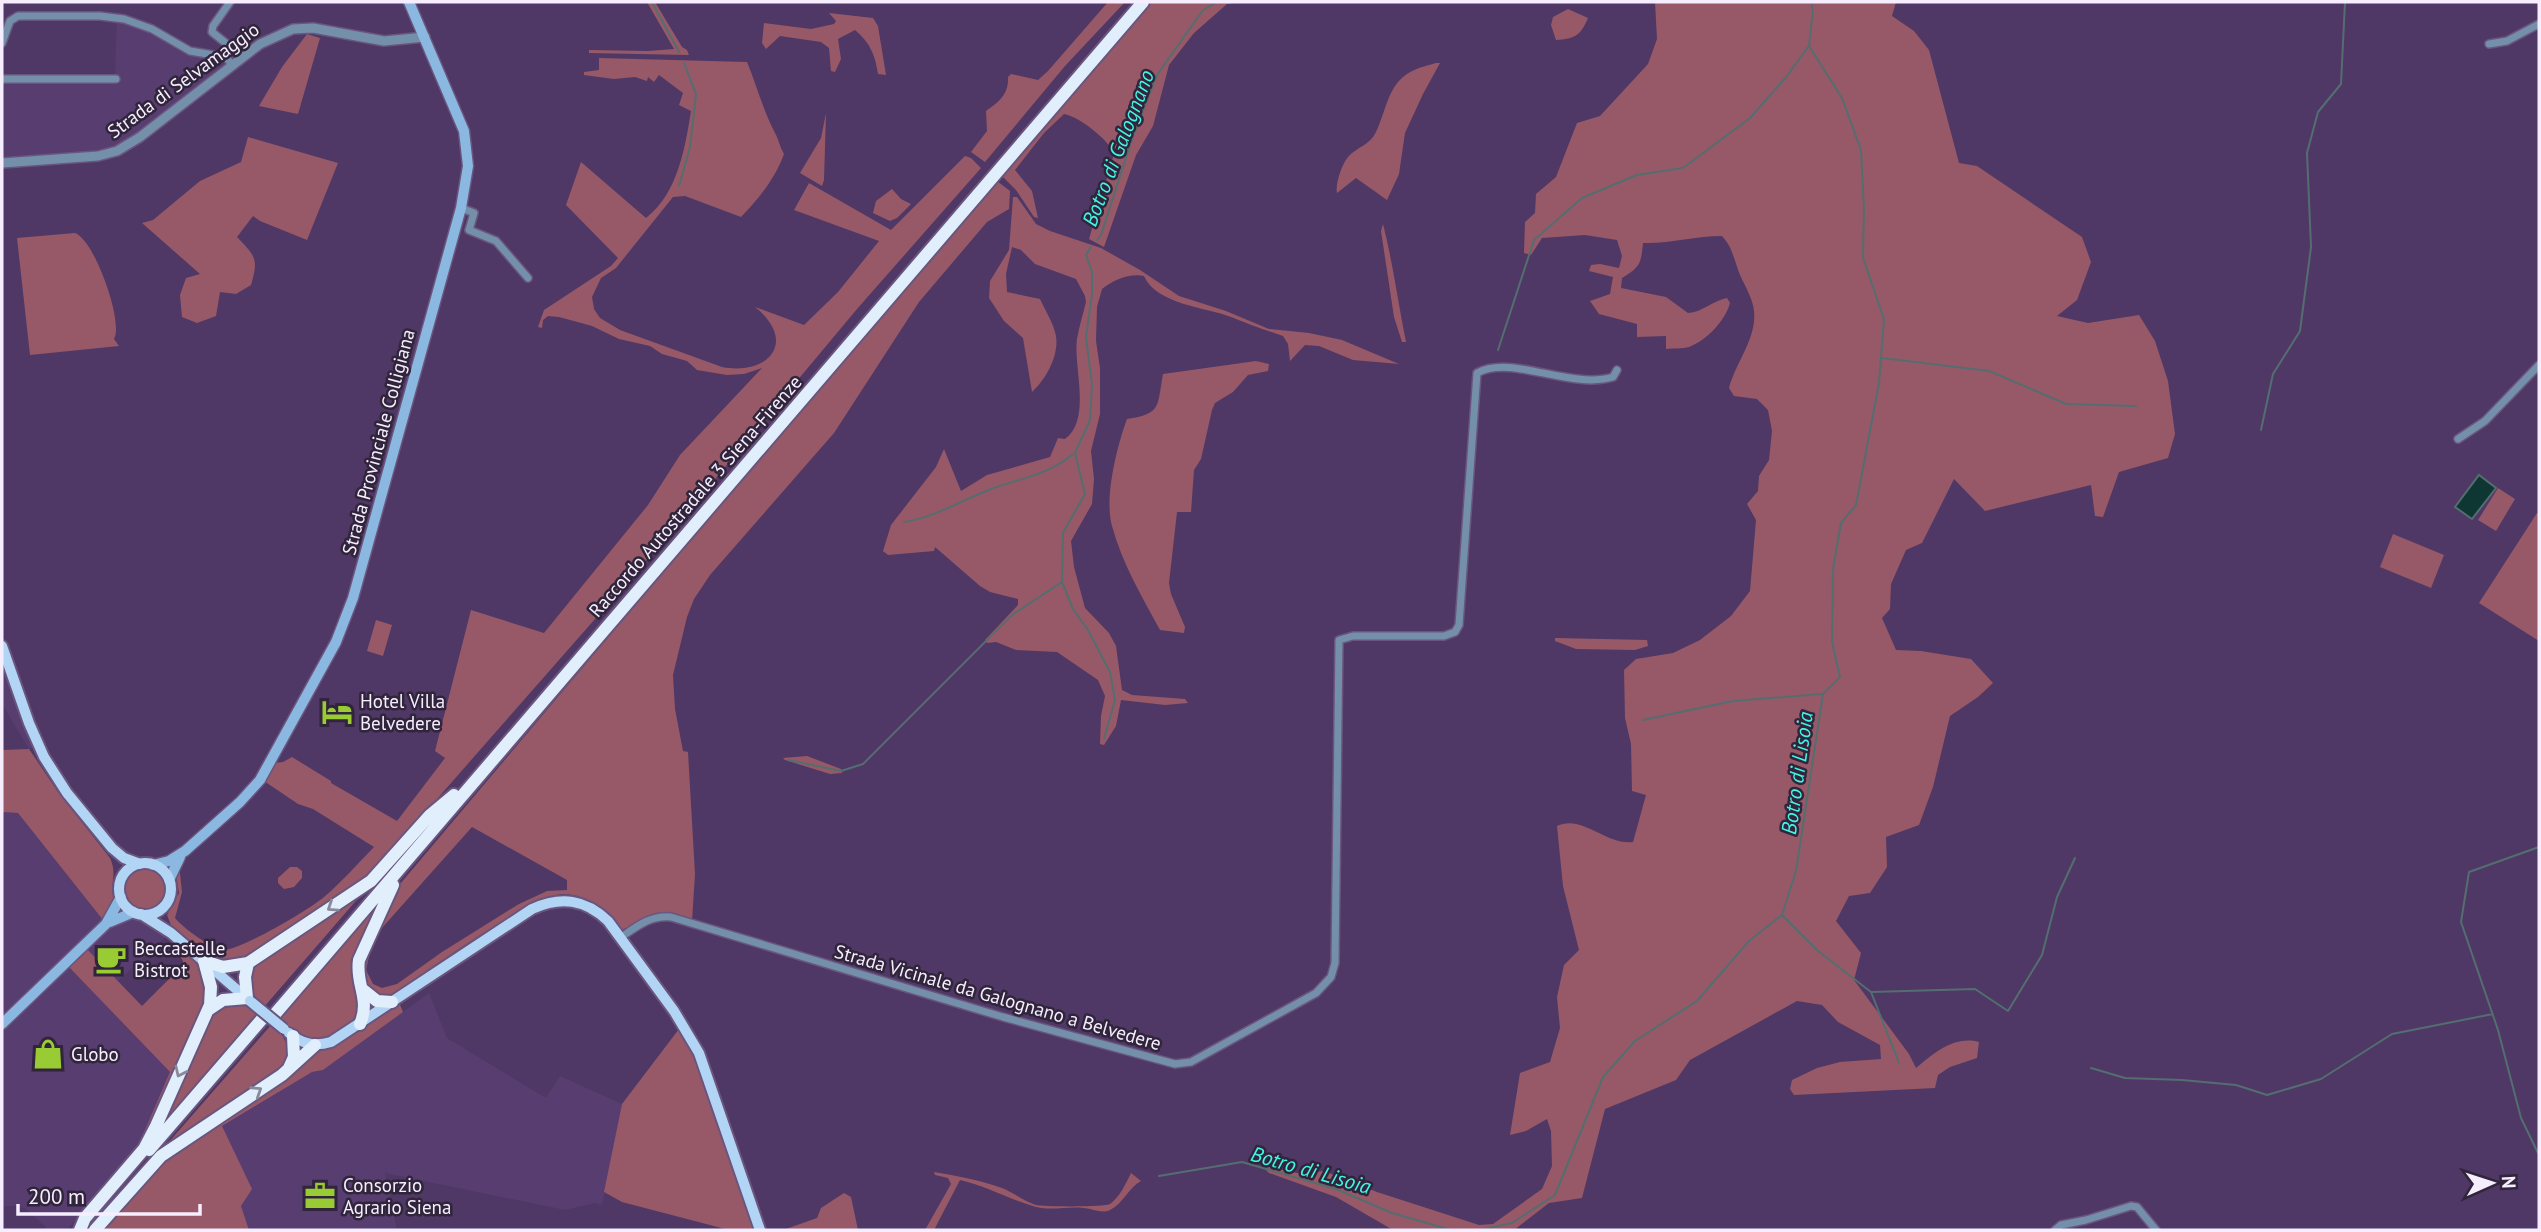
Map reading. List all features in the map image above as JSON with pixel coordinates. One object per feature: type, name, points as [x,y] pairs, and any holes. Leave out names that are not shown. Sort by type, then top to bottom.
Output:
[{"type":"highway","name":"Raccordo Autostradale 3 Siena-Firenze","points":[[80,1230],[269,1016],[1134,2]]},
{"type":"highway","name":"Raccordo Autostradale 3 Siena-Firenze","points":[[455,799],[1143,2]]},
{"type":"highway","points":[[204,961],[223,967],[248,963],[371,881],[430,815],[455,799]]},
{"type":"highway","points":[[359,1024],[365,1005],[358,973],[359,960],[396,880],[447,821],[455,799]]},
{"type":"highway","points":[[80,1230],[85,1218],[147,1144],[208,1010],[212,990],[204,961]]},
{"type":"highway","points":[[208,1010],[223,1000],[249,1000],[244,977],[248,963]]},
{"type":"highway","points":[[362,989],[377,1001],[392,1002]]},
{"type":"highway","name":"Raccordo Autostradale 3 Siena-Firenze","points":[[92,1230],[269,1016]]},
{"type":"highway","points":[[287,1071],[294,1057],[288,1033]]},
{"type":"highway","points":[[92,1230],[161,1156],[287,1071],[315,1045]]},
{"type":"main road","name":"Strada Provinciale Colligiana","points":[[153,864],[169,862],[185,851],[240,802],[260,779],[342,628],[364,560],[461,208],[468,166],[465,135],[459,115],[409,2]]},
{"type":"main road","points":[[2,646],[44,757],[67,793],[112,848],[124,858],[140,864],[153,864],[163,871],[169,880],[169,898],[162,908],[150,914],[137,913],[106,924]]},
{"type":"main road","points":[[112,848],[120,863],[121,897],[126,906],[171,933],[288,1033],[305,1043],[315,1045],[331,1042],[532,909],[549,902],[565,900],[590,906],[608,921],[674,1011],[699,1053],[760,1230]]},
{"type":"main road","name":"Strada Provinciale Colligiana","points":[[169,880],[185,851]]},
{"type":"main road","points":[[122,878],[132,867],[140,864]]},
{"type":"main road","points":[[3,1020],[106,924],[121,897]]},
{"type":"main road","points":[[162,908],[165,923],[171,933]]},
{"type":"street","points":[[230,2],[213,26],[212,32],[243,57]]},
{"type":"street","points":[[2,43],[9,23],[16,16],[113,17],[148,26],[190,51],[224,56],[233,65]]},
{"type":"street","points":[[2489,44],[2507,41],[2539,24]]},
{"type":"street","name":"Strada di Selvamaggio","points":[[2,163],[98,156],[117,151],[141,137],[271,38],[302,27],[384,41],[425,37]]},
{"type":"street","points":[[2,79],[116,79]]},
{"type":"street","points":[[461,208],[474,213],[469,230],[496,241],[528,278]]},
{"type":"street","points":[[2458,439],[2485,421],[2539,365]]},
{"type":"street","name":"Strada Vicinale da Galognano a Belvedere","points":[[620,938],[648,920],[658,916],[671,917],[990,1013],[1175,1065],[1191,1062],[1316,993],[1331,977],[1335,963],[1339,640],[1353,636],[1444,636],[1455,632],[1459,625],[1477,373],[1487,369],[1514,369],[1586,382],[1613,377],[1617,370]]},
{"type":"street","points":[[2055,1230],[2061,1225],[2131,1206],[2137,1207],[2156,1230]]},
{"type":"shaded area","points":[[647,2],[655,2],[689,55],[589,53],[589,50],[674,49]]},
{"type":"shaded area","points":[[1108,2],[1125,2],[1065,66],[985,162],[971,152],[987,131],[986,111],[1002,97],[1007,88],[1008,77],[1011,74],[1038,80]]},
{"type":"shaded area","points":[[1149,2],[1242,2],[1227,4],[1194,33],[1169,65],[1153,126],[1136,155],[1104,247],[1089,239],[1114,154],[1106,142],[1086,124],[1064,114],[1044,133],[1015,170],[1032,191],[1038,218],[1034,217],[1016,190],[1002,176]]},
{"type":"shaded area","points":[[1655,2],[1896,2],[1892,16],[1914,31],[1929,50],[1959,163],[1977,166],[2082,237],[2091,262],[2077,300],[2057,316],[2088,323],[2139,315],[2155,341],[2168,381],[2175,434],[2168,458],[2119,472],[2103,517],[2095,516],[2091,485],[1985,511],[1954,479],[1922,543],[1906,550],[1891,584],[1890,609],[1882,618],[1896,650],[1971,659],[1993,683],[1950,716],[1933,787],[1919,825],[1886,837],[1887,867],[1870,893],[1849,896],[1836,921],[1861,953],[1854,980],[1909,1054],[1916,1068],[1945,1047],[1961,1041],[1979,1042],[1977,1058],[1950,1067],[1938,1075],[1935,1088],[1794,1095],[1790,1089],[1792,1080],[1817,1068],[1840,1062],[1881,1059],[1880,1045],[1838,1022],[1822,1005],[1797,1001],[1690,1060],[1676,1080],[1605,1109],[1582,1198],[1549,1203],[1514,1230],[1393,1230],[1336,1197],[1269,1173],[1264,1168],[1265,1166],[1297,1173],[1324,1171],[1377,1192],[1479,1225],[1493,1224],[1542,1189],[1552,1166],[1551,1131],[1547,1119],[1526,1131],[1510,1135],[1520,1073],[1550,1062],[1560,1028],[1557,997],[1564,965],[1579,950],[1563,886],[1557,826],[1576,824],[1614,840],[1633,842],[1646,795],[1632,791],[1631,744],[1625,718],[1624,670],[1636,659],[1673,653],[1700,640],[1731,616],[1750,591],[1756,520],[1747,504],[1758,491],[1759,476],[1769,460],[1772,431],[1768,410],[1757,399],[1734,396],[1729,388],[1752,331],[1754,311],[1726,241],[1722,236],[1643,243],[1638,264],[1622,278],[1621,288],[1666,297],[1688,313],[1727,298],[1730,303],[1728,310],[1702,340],[1689,347],[1666,349],[1666,336],[1637,337],[1637,324],[1599,314],[1590,301],[1610,294],[1613,277],[1589,271],[1591,265],[1600,264],[1619,268],[1622,256],[1617,240],[1585,235],[1542,238],[1531,255],[1524,253],[1525,222],[1535,213],[1536,194],[1556,177],[1577,123],[1600,116],[1648,64],[1657,39]]},
{"type":"shaded area","points":[[1568,9],[1588,18],[1576,35],[1556,40],[1551,25],[1553,17]]},
{"type":"shaded area","points":[[117,12],[156,27],[185,46],[229,54],[239,61],[117,151],[2,163],[2,79],[115,79]]},
{"type":"shaded area","points":[[829,13],[873,18],[878,26],[886,75],[878,74],[871,49],[855,30],[838,39],[841,59],[835,72],[831,71],[829,48],[821,42],[780,36],[766,49],[762,43],[764,23],[811,29],[834,24],[836,21]]},
{"type":"shaded area","points":[[307,34],[320,38],[298,114],[259,106],[282,67]]},
{"type":"shaded area","points":[[599,58],[747,62],[784,154],[766,188],[741,217],[685,196],[673,197],[616,268],[601,278],[592,297],[594,309],[600,318],[620,330],[722,367],[753,366],[772,353],[776,343],[775,332],[755,307],[804,325],[838,292],[879,241],[794,210],[809,183],[891,230],[965,156],[981,168],[857,309],[660,545],[372,873],[249,957],[224,962],[202,952],[171,925],[167,915],[179,893],[176,874],[179,864],[182,892],[175,918],[198,937],[219,949],[233,948],[245,943],[291,919],[324,897],[374,847],[313,809],[298,804],[264,781],[275,763],[292,757],[397,821],[445,758],[435,751],[471,610],[544,633],[648,505],[680,455],[762,368],[744,374],[727,375],[697,370],[687,361],[662,354],[650,346],[619,339],[592,326],[559,317],[548,316],[543,320],[542,328],[538,327],[544,310],[611,266],[618,258],[566,205],[581,162],[646,218],[657,208],[673,183],[686,140],[691,111],[679,105],[683,93],[659,75],[654,82],[648,77],[647,81],[635,77],[614,79],[584,75],[584,72],[599,70]]},
{"type":"shaded area","points":[[1440,63],[1405,133],[1399,174],[1387,200],[1356,178],[1337,193],[1341,169],[1346,160],[1373,136],[1398,82],[1411,72]]},
{"type":"shaded area","points":[[826,113],[822,186],[800,173],[821,138]]},
{"type":"shaded area","points":[[248,137],[338,163],[307,240],[253,216],[237,237],[254,258],[255,269],[251,285],[236,294],[220,292],[216,316],[197,323],[182,317],[180,295],[186,278],[200,274],[142,223],[153,220],[200,181],[241,162]]},
{"type":"shaded area","points":[[997,181],[1010,191],[1009,209],[987,222],[919,302],[834,433],[710,575],[694,599],[673,675],[675,709],[683,751],[688,752],[695,874],[692,921],[670,915],[654,916],[620,931],[596,905],[581,897],[564,894],[548,898],[503,921],[389,996],[376,994],[365,982],[362,964],[372,941],[366,970],[373,984],[382,988],[397,984],[519,904],[547,891],[567,890],[567,880],[472,827],[374,937],[395,890]]},
{"type":"shaded area","points":[[892,189],[901,199],[911,204],[890,221],[873,213],[876,201]]},
{"type":"shaded area","points":[[1013,197],[1017,197],[1036,224],[1101,248],[1179,296],[1269,329],[1342,340],[1399,364],[1353,360],[1319,346],[1305,345],[1290,361],[1288,344],[1283,336],[1171,299],[1150,286],[1144,276],[1122,278],[1102,289],[1097,307],[1100,414],[1091,451],[1094,479],[1092,504],[1071,541],[1074,567],[1085,608],[1109,633],[1116,646],[1122,690],[1132,695],[1185,699],[1188,703],[1165,705],[1121,700],[1116,726],[1104,745],[1100,744],[1105,696],[1098,680],[1057,652],[1016,650],[996,642],[987,643],[985,640],[1018,605],[1018,599],[990,592],[980,586],[935,547],[934,551],[888,555],[883,551],[891,525],[936,467],[944,449],[961,491],[987,475],[1050,457],[1058,438],[1065,439],[1078,419],[1080,392],[1076,350],[1086,302],[1076,279],[1035,264],[1021,250],[1012,247],[1006,274],[1007,292],[1040,299],[1056,336],[1050,367],[1032,392],[1023,338],[1004,321],[989,298],[990,281],[1009,250]]},
{"type":"shaded area","points":[[1383,224],[1406,342],[1402,342],[1394,317],[1381,231]]},
{"type":"shaded area","points":[[75,233],[91,250],[105,282],[115,316],[114,339],[119,346],[30,355],[17,238]]},
{"type":"shaded area","points":[[1256,361],[1269,364],[1268,371],[1248,375],[1233,392],[1215,403],[1212,410],[1201,459],[1194,470],[1191,512],[1177,512],[1169,583],[1185,627],[1184,633],[1160,630],[1127,566],[1116,540],[1110,514],[1113,472],[1127,419],[1147,414],[1156,407],[1163,374]]},
{"type":"shaded area","points":[[2479,475],[2496,488],[2472,519],[2455,507]]},
{"type":"shaded area","points":[[2498,488],[2515,499],[2496,531],[2478,520]]},
{"type":"shaded area","points":[[2537,513],[2539,514],[2539,641],[2479,603]]},
{"type":"shaded area","points":[[2393,534],[2444,555],[2431,588],[2380,567]]},
{"type":"shaded area","points":[[376,620],[392,625],[383,656],[367,651]]},
{"type":"shaded area","points":[[1555,638],[1647,640],[1648,646],[1635,650],[1576,649],[1555,641]]},
{"type":"shaded area","points":[[2,657],[33,747],[29,749],[2,704]]},
{"type":"shaded area","points":[[29,749],[58,792],[110,858],[114,899],[103,920],[18,813],[2,812],[2,750]]},
{"type":"shaded area","points":[[807,756],[841,769],[842,773],[830,774],[783,758]]},
{"type":"shaded area","points":[[2,812],[18,813],[103,920],[2,1018]]},
{"type":"shaded area","points":[[290,867],[297,867],[302,871],[302,878],[294,887],[284,889],[278,883],[278,878]]},
{"type":"shaded area","points":[[145,868],[160,874],[166,889],[160,904],[145,910],[130,904],[124,889],[130,874]]},
{"type":"shaded area","points":[[367,888],[264,1007],[251,991],[248,970]]},
{"type":"shaded area","points":[[381,899],[358,948],[362,997],[360,1011],[342,1031],[326,1038],[309,1039],[296,1034],[278,1019]]},
{"type":"shaded area","points":[[129,918],[149,923],[168,935],[118,981],[86,948],[112,925]]},
{"type":"shaded area","points":[[168,935],[192,958],[202,972],[206,1005],[147,1135],[141,1139],[170,1072],[68,966],[86,948],[142,1006],[181,967],[183,961]]},
{"type":"shaded area","points":[[68,966],[170,1072],[141,1139],[123,1163],[67,1230],[49,1230],[26,1209],[2,1206],[2,1028]]},
{"type":"shaded area","points":[[429,993],[447,1038],[546,1098],[560,1076],[622,1104],[602,1205],[595,1203],[565,1210],[385,1173],[397,1230],[249,1230],[222,1126],[312,1072],[323,1070]]},
{"type":"shaded area","points":[[244,1002],[259,1013],[175,1109],[156,1135],[210,1016],[217,1007]]},
{"type":"shaded area","points":[[399,1002],[403,1012],[323,1070],[312,1072],[222,1126],[252,1189],[241,1206],[249,1230],[100,1230],[155,1166],[316,1051],[336,1044]]},
{"type":"shaded area","points":[[272,1024],[287,1046],[281,1070],[170,1145],[168,1143]]},
{"type":"shaded area","points":[[679,1029],[694,1054],[757,1230],[729,1230],[622,1202],[604,1192],[622,1104]]},
{"type":"shaded area","points":[[934,1172],[985,1183],[1002,1188],[1036,1205],[1050,1206],[1110,1204],[1120,1194],[1131,1173],[1141,1181],[1115,1207],[1104,1212],[1036,1207],[960,1180],[934,1230],[925,1230],[951,1184],[948,1178],[935,1175]]},
{"type":"shaded area","points":[[844,1193],[851,1197],[858,1230],[783,1230],[817,1218],[821,1208]]},
{"type":"waterway","points":[[652,2],[679,52]]},
{"type":"waterway","name":"Botro di Galognano","points":[[1097,240],[1157,75],[1203,10],[1217,2]]},
{"type":"waterway","name":"Botro di Lisoia","points":[[1480,1230],[1512,1223],[1555,1195],[1603,1077],[1635,1041],[1697,1001],[1749,941],[1782,915],[1796,871],[1823,694],[1840,677],[1832,642],[1833,569],[1841,523],[1856,505],[1879,383],[1884,319],[1863,258],[1861,150],[1842,98],[1809,46],[1813,11],[1811,2]]},
{"type":"waterway","points":[[2261,430],[2273,374],[2300,331],[2311,247],[2307,153],[2318,112],[2341,84],[2345,2]]},
{"type":"waterway","points":[[1498,350],[1534,240],[1582,198],[1637,175],[1683,168],[1750,118],[1808,47]]},
{"type":"waterway","points":[[679,186],[690,147],[696,94],[684,63]]},
{"type":"waterway","name":"Botro di Galognano","points":[[1091,247],[1086,255],[1092,272],[1086,337],[1092,385],[1090,420],[1075,453],[1085,494],[1063,533],[1062,582],[1073,609],[1088,630],[1110,672],[1115,700],[1104,739]]},
{"type":"waterway","points":[[1882,358],[1989,371],[2066,404],[2136,406]]},
{"type":"waterway","points":[[904,522],[928,516],[994,488],[1045,471],[1073,454]]},
{"type":"waterway","points":[[788,760],[841,771],[863,764],[1012,615],[1062,582]]},
{"type":"waterway","points":[[1643,720],[1733,701],[1822,694]]},
{"type":"waterway","points":[[2539,847],[2469,872],[2461,922],[2498,1030],[2521,1118],[2539,1155]]},
{"type":"waterway","points":[[1782,915],[1818,951],[1871,992],[1975,989],[2008,1011],[2042,955],[2057,897],[2075,858]]},
{"type":"waterway","points":[[1871,992],[1899,1063]]},
{"type":"waterway","points":[[2091,1068],[2125,1078],[2236,1085],[2267,1095],[2321,1079],[2392,1034],[2493,1014]]},
{"type":"waterway","name":"Botro di Lisoia","points":[[1159,1176],[1242,1162],[1336,1189],[1392,1213],[1451,1230]]},
{"type":"place","name":"Hotel Villa Belvedere","points":[[337,712]]},
{"type":"place","name":"Beccastelle Bistrot","points":[[111,959]]},
{"type":"place","name":"Globo","points":[[48,1054]]},
{"type":"place","name":"Consorzio Agrario Siena","points":[[320,1196]]}]
